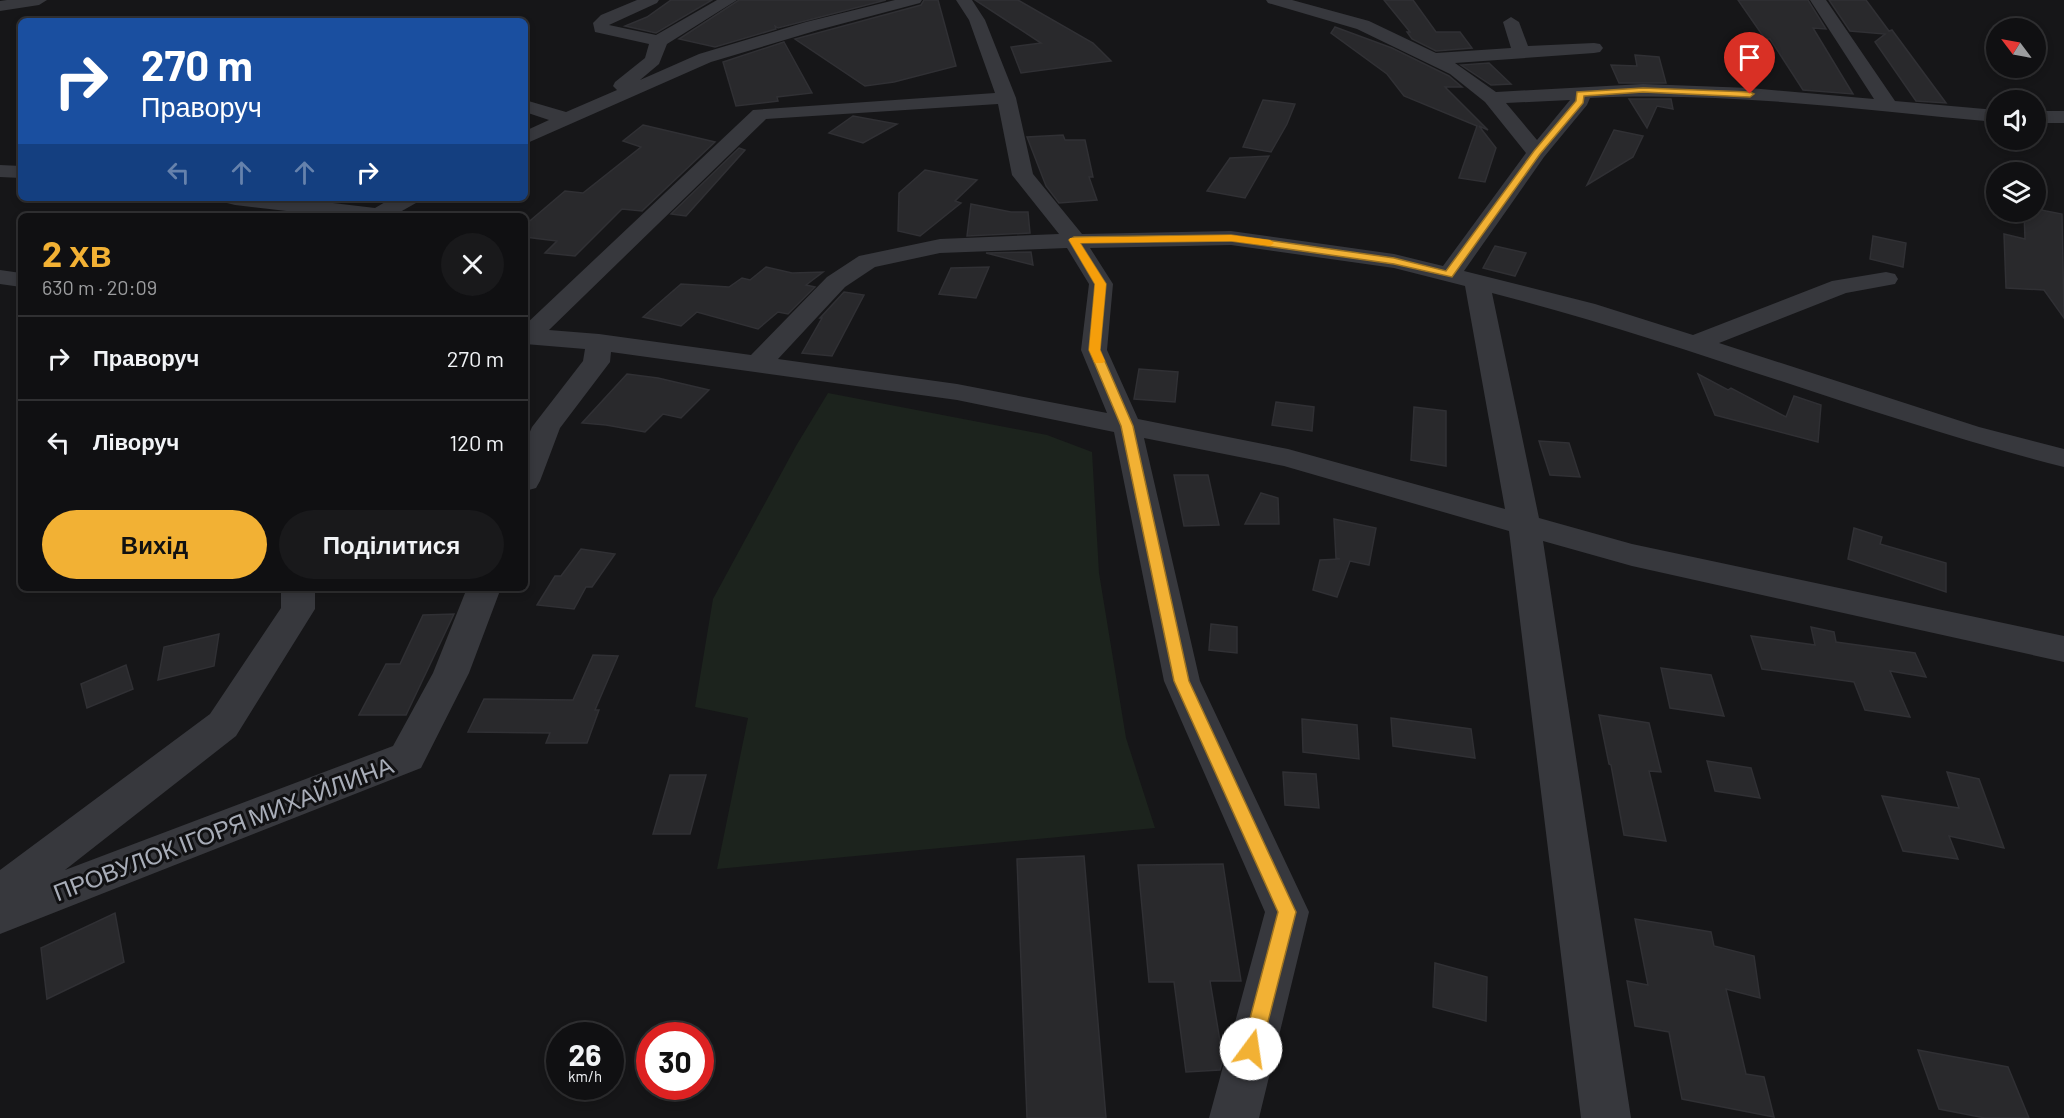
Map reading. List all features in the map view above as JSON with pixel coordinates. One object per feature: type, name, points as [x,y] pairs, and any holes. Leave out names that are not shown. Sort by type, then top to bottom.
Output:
[{"type":"street","points":[[0,6],[39,0]]},
{"type":"street","points":[[651,0],[607,19],[601,23],[601,28],[659,41]]},
{"type":"street","points":[[596,108],[653,60],[659,41],[729,0]]},
{"type":"street","points":[[528,137],[705,57],[914,0]]},
{"type":"street","points":[[964,0],[977,20],[1006,98],[1023,175],[1074,240],[1101,284],[1094,350],[1127,426],[1182,681],[1287,912],[1234,1118]]},
{"type":"street","points":[[1274,0],[1363,25],[1456,70],[1492,98],[1537,153]]},
{"type":"street","points":[[1818,0],[1889,107]]},
{"type":"street","points":[[1373,11],[1380,34]]},
{"type":"street","points":[[1510,22],[1521,52]]},
{"type":"street","points":[[1432,59],[1594,48]]},
{"type":"street","points":[[1492,98],[1580,94],[1607,90],[1667,91],[1750,94],[1986,115]]},
{"type":"street","points":[[1580,94],[1580,101],[1537,153],[1463,278],[1524,524],[1606,1118]]},
{"type":"street","points":[[528,334],[760,114],[1006,98]]},
{"type":"street","points":[[528,107],[567,119]]},
{"type":"street","points":[[2046,117],[2064,117]]},
{"type":"street","points":[[0,171],[18,172]]},
{"type":"street","points":[[259,201],[354,213]]},
{"type":"street","points":[[383,213],[403,201]]},
{"type":"street","points":[[758,364],[836,282],[867,261],[940,246],[1074,240],[1231,238],[1394,261],[1586,309],[1969,433],[2064,458]]},
{"type":"street","points":[[0,277],[18,280]]},
{"type":"street","points":[[1693,344],[1841,286],[1886,279]]},
{"type":"street","points":[[528,336],[597,352],[652,350],[957,392],[1288,458],[1632,555],[2064,649]]},
{"type":"street","points":[[528,473],[546,427],[597,352]]},
{"type":"street","points":[[0,895],[222,725],[298,609],[298,591]]},
{"type":"street","name":"ПРОВУЛОК ІГОРЯ МИХАЙЛИНА","points":[[0,914],[406,757],[451,673],[483,591]]},
{"type":"shaded area","points":[[828,393],[1047,435],[1092,452],[1099,573],[1126,738],[1155,828],[717,869],[748,718],[695,707],[713,599],[796,446]]},
{"type":"building","points":[[671,0],[712,0],[656,33],[625,26],[647,17]]},
{"type":"building","points":[[739,0],[886,0],[778,28],[775,26],[776,29],[715,47],[679,39]]},
{"type":"building","points":[[924,0],[938,0],[956,66],[894,82],[865,86],[795,39],[921,5]]},
{"type":"building","points":[[975,0],[1018,0],[1093,43],[1111,61],[1021,73],[1011,47],[1041,43]]},
{"type":"building","points":[[1384,0],[1413,0],[1436,32],[1460,32],[1472,48],[1436,51],[1412,39],[1407,32],[1410,32]]},
{"type":"building","points":[[1738,0],[1808,0],[1826,29],[1813,28],[1853,94],[1803,90],[1770,39],[1765,39]]},
{"type":"building","points":[[1829,0],[1866,0],[1889,31],[1892,30],[1946,103],[1916,101],[1875,42],[1885,34],[1850,31]]},
{"type":"building","points":[[1335,27],[1392,48],[1449,76],[1462,87],[1445,87],[1488,130],[1479,126],[1496,148],[1485,182],[1459,178],[1477,126],[1404,96],[1387,74],[1331,33]]},
{"type":"building","points":[[784,42],[812,93],[777,97],[778,101],[736,106],[723,62]]},
{"type":"building","points":[[1635,55],[1659,57],[1666,83],[1619,83],[1611,65],[1637,66]]},
{"type":"building","points":[[1489,63],[1511,84],[1491,85],[1461,65]]},
{"type":"building","points":[[1629,99],[1671,99],[1673,109],[1657,106],[1647,128]]},
{"type":"building","points":[[1263,100],[1295,104],[1271,152],[1243,147]]},
{"type":"building","points":[[853,116],[897,124],[863,143],[829,133]]},
{"type":"building","points":[[643,125],[715,142],[642,211],[622,209],[575,256],[545,253],[557,241],[528,237],[528,222],[565,191],[583,193],[641,147],[623,141]]},
{"type":"building","points":[[1614,130],[1643,136],[1633,157],[1587,185]]},
{"type":"building","points":[[1063,135],[1065,140],[1085,140],[1093,177],[1089,177],[1097,200],[1059,203],[1046,186],[1027,137]]},
{"type":"building","points":[[739,148],[745,150],[686,216],[671,214]]},
{"type":"building","points":[[1269,156],[1245,198],[1207,191],[1230,158]]},
{"type":"building","points":[[925,170],[977,180],[955,201],[961,203],[920,236],[898,231],[899,193]]},
{"type":"building","points":[[971,204],[1011,212],[1028,212],[1030,233],[967,236]]},
{"type":"building","points":[[2046,211],[2062,214],[2064,318],[2044,290],[2006,288],[2004,234],[2025,239],[2024,222],[2046,222]]},
{"type":"building","points":[[1873,236],[1906,243],[1903,267],[1870,259]]},
{"type":"building","points":[[1495,246],[1526,253],[1515,276],[1483,268]]},
{"type":"building","points":[[1031,252],[1033,265],[986,253]]},
{"type":"building","points":[[766,267],[792,273],[823,272],[806,285],[815,287],[788,314],[778,312],[758,329],[697,312],[681,326],[643,317],[681,284],[729,287],[742,278],[750,280]]},
{"type":"building","points":[[989,267],[976,298],[939,294],[951,268]]},
{"type":"building","points":[[844,292],[864,295],[832,356],[802,353],[822,318],[820,318]]},
{"type":"building","points":[[1139,369],[1178,372],[1175,402],[1134,399]]},
{"type":"building","points":[[627,374],[658,378],[709,390],[681,418],[663,414],[645,432],[582,423]]},
{"type":"building","points":[[1698,374],[1728,390],[1731,388],[1786,417],[1794,396],[1821,405],[1818,442],[1715,415]]},
{"type":"building","points":[[1276,402],[1314,407],[1312,431],[1272,425]]},
{"type":"building","points":[[1414,407],[1446,411],[1446,466],[1411,460]]},
{"type":"building","points":[[1539,441],[1569,443],[1580,477],[1550,475]]},
{"type":"building","points":[[1174,475],[1208,475],[1219,525],[1184,526]]},
{"type":"building","points":[[1261,493],[1278,498],[1279,524],[1245,524]]},
{"type":"building","points":[[1334,519],[1376,528],[1369,565],[1350,561],[1337,597],[1313,590],[1320,560],[1340,559],[1336,558]]},
{"type":"building","points":[[1854,528],[1882,537],[1880,544],[1946,563],[1946,592],[1848,559]]},
{"type":"building","points":[[581,549],[615,554],[592,587],[586,587],[574,609],[537,605],[555,576],[561,576]]},
{"type":"building","points":[[454,614],[406,715],[359,715],[386,664],[400,664],[423,615]]},
{"type":"building","points":[[1211,624],[1237,627],[1237,653],[1209,650]]},
{"type":"building","points":[[1811,627],[1834,632],[1836,642],[1915,653],[1926,677],[1890,671],[1910,717],[1865,710],[1854,682],[1762,669],[1751,636],[1815,645]]},
{"type":"building","points":[[219,634],[214,666],[158,680],[164,647]]},
{"type":"building","points":[[593,655],[618,656],[595,710],[599,710],[587,743],[546,743],[550,733],[468,732],[484,699],[573,700]]},
{"type":"building","points":[[126,665],[133,689],[87,708],[81,684]]},
{"type":"building","points":[[1661,668],[1711,675],[1724,716],[1670,708]]},
{"type":"building","points":[[1599,715],[1649,723],[1661,772],[1649,771],[1666,841],[1624,835]]},
{"type":"building","points":[[1391,718],[1471,729],[1475,758],[1393,746]]},
{"type":"building","points":[[1302,719],[1357,725],[1359,759],[1303,752]]},
{"type":"building","points":[[1707,761],[1751,768],[1760,798],[1715,791]]},
{"type":"building","points":[[1283,772],[1316,774],[1319,808],[1285,805]]},
{"type":"building","points":[[1947,772],[1979,779],[2004,848],[1949,836],[1958,859],[1903,851],[1882,796],[1959,808]]},
{"type":"building","points":[[670,775],[706,775],[690,834],[653,834]]},
{"type":"building","points":[[1084,856],[1106,1118],[1027,1118],[1017,859]]},
{"type":"building","points":[[1223,864],[1241,981],[1210,981],[1223,1059],[1220,1070],[1186,1072],[1174,982],[1149,982],[1138,865]]},
{"type":"building","points":[[115,913],[124,962],[47,999],[41,948]]},
{"type":"building","points":[[1635,919],[1711,932],[1714,946],[1754,956],[1760,998],[1726,989],[1746,1074],[1764,1077],[1774,1117],[1682,1099],[1669,1032],[1635,1026],[1627,981],[1648,985]]},
{"type":"building","points":[[1435,963],[1487,977],[1486,1021],[1433,1007]]},
{"type":"building","points":[[1918,1050],[2008,1067],[2029,1118],[1985,1118],[1939,1109]]},
{"type":"slow traffic","points":[[1099,361],[1094,350],[1101,284],[1074,240],[1231,238],[1270,243]]},
{"type":"route","points":[[1251,1049],[1287,912],[1182,681],[1127,426],[1094,350],[1101,284],[1074,240],[1231,238],[1394,261],[1449,275],[1537,153],[1580,101],[1580,94],[1607,90],[1750,94]]}]
